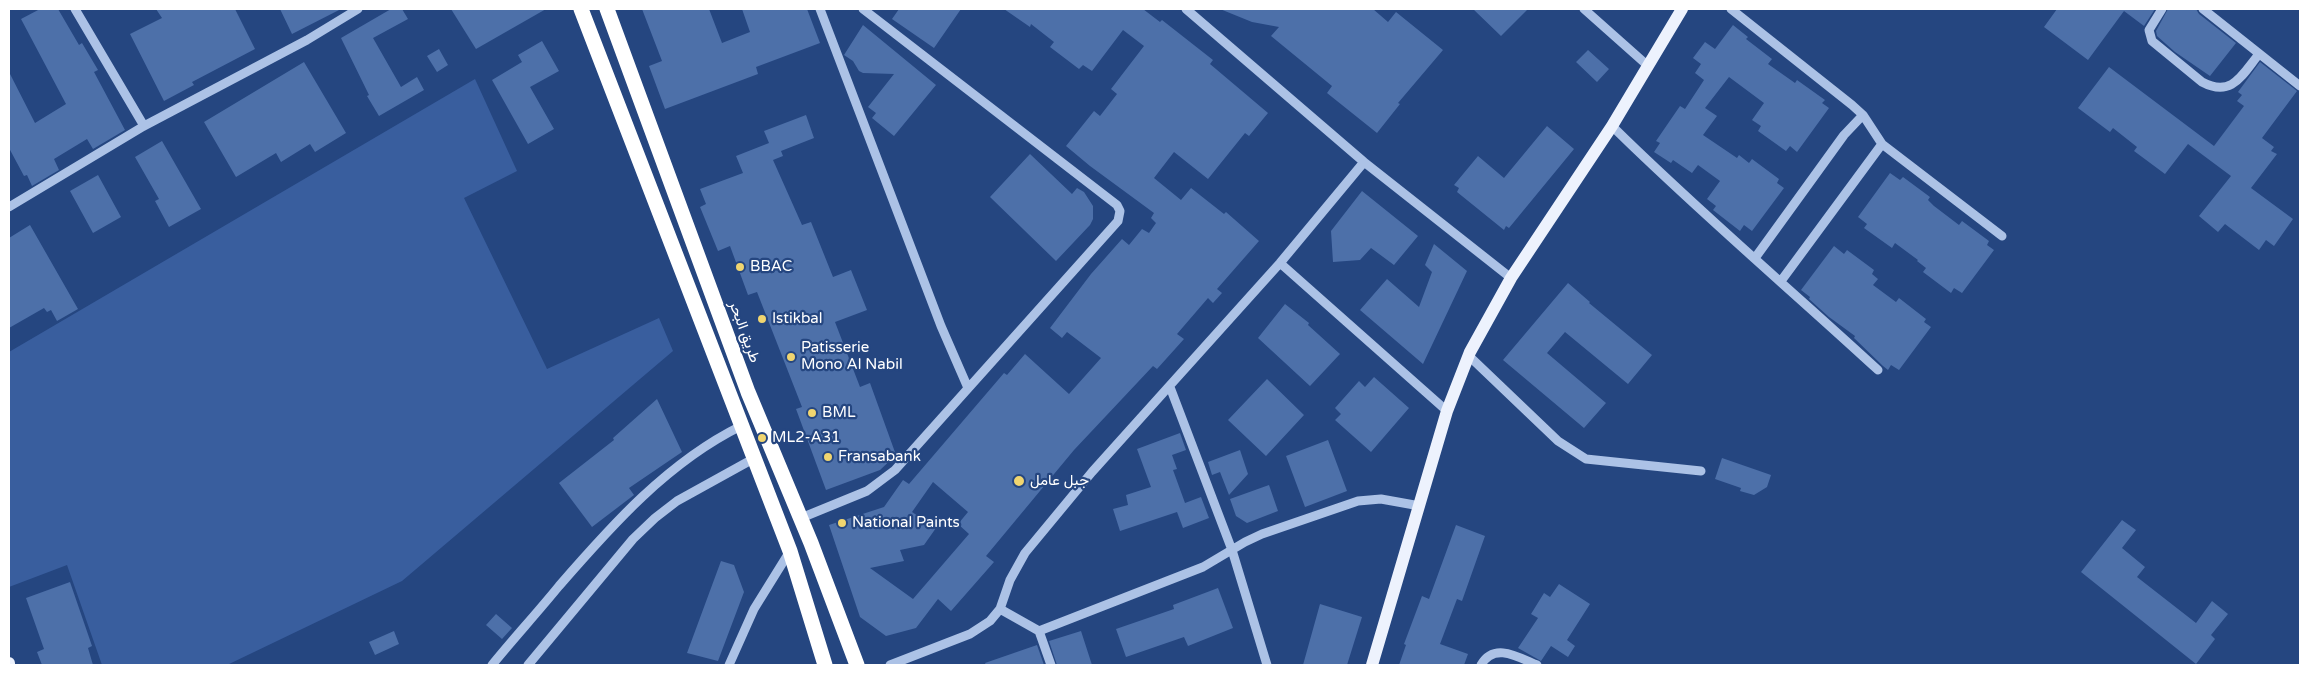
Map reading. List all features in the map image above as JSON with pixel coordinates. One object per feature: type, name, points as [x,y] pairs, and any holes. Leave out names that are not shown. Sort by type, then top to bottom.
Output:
[{"type":"highway","points":[[581,9],[790,551],[825,665]]},
{"type":"highway","name":"طريق البحر","points":[[607,9],[748,392],[801,518],[857,665]]},
{"type":"main road","points":[[1372,665],[1447,411],[1469,356],[1486,321],[1511,278],[1612,126],[1682,9]]},
{"type":"street","points":[[75,9],[144,126]]},
{"type":"street","points":[[9,207],[144,126],[307,40],[358,9]]},
{"type":"street","points":[[820,9],[938,317],[968,388]]},
{"type":"street","points":[[801,518],[867,492],[881,483],[895,470],[1118,221],[1120,211],[1117,205],[863,9]]},
{"type":"street","points":[[1186,9],[1364,162],[1511,278]]},
{"type":"street","points":[[1584,9],[1647,65]]},
{"type":"street","points":[[1731,9],[1863,115],[1882,144],[2002,236]]},
{"type":"street","points":[[2162,9],[2149,30],[2152,41],[2202,82],[2211,87],[2224,88],[2233,84],[2259,54]]},
{"type":"street","points":[[2203,9],[2300,86]]},
{"type":"street","points":[[1755,258],[1844,135],[1863,115]]},
{"type":"street","points":[[1612,126],[1676,189],[1781,281],[1878,370]]},
{"type":"street","points":[[1781,281],[1882,144]]},
{"type":"street","points":[[890,665],[970,634],[990,620],[1000,609],[1010,580],[1025,553],[1092,472],[1280,263],[1364,162]]},
{"type":"street","points":[[1280,263],[1447,411]]},
{"type":"street","points":[[1469,356],[1558,441],[1586,459],[1701,471]]},
{"type":"street","points":[[1170,387],[1232,550],[1267,665]]},
{"type":"street","points":[[492,665],[593,547],[634,504],[688,457],[713,440],[741,426]]},
{"type":"street","points":[[528,665],[633,539],[655,518],[677,501],[753,459]]},
{"type":"street","points":[[1039,631],[1187,574],[1262,534],[1358,501],[1381,499],[1420,506]]},
{"type":"street","points":[[729,665],[754,609],[790,551]]},
{"type":"street","points":[[1000,609],[1039,631],[1051,665]]},
{"type":"street","points":[[1481,665],[1494,653],[1502,652],[1537,665]]},
{"type":"shaded area","points":[[475,79],[517,171],[464,198],[547,369],[659,318],[673,351],[402,581],[227,665],[102,665],[67,565],[9,587],[9,352]]},
{"type":"building","points":[[40,9],[58,9],[79,45],[82,43],[98,70],[94,72],[125,130],[93,149],[87,139],[54,159],[59,170],[32,186],[27,175],[24,176],[9,148],[9,72],[35,123],[66,104],[21,19]]},
{"type":"building","points":[[156,9],[235,9],[255,49],[192,82],[194,85],[164,101],[130,34],[162,18]]},
{"type":"building","points":[[280,9],[341,9],[292,34]]},
{"type":"building","points":[[391,9],[402,9],[408,19],[373,38],[401,87],[417,77],[424,90],[379,116],[367,96],[369,95],[341,38]]},
{"type":"building","points":[[451,9],[546,9],[476,49]]},
{"type":"building","points":[[642,9],[709,9],[722,43],[750,32],[742,9],[807,9],[820,43],[756,67],[758,74],[665,109],[649,66],[662,61]]},
{"type":"building","points":[[899,9],[961,9],[934,48],[892,19]]},
{"type":"building","points":[[1004,9],[1143,9],[1160,22],[1162,20],[1213,60],[1210,64],[1268,113],[1249,136],[1245,133],[1208,179],[1174,152],[1154,178],[1181,200],[1191,188],[1224,214],[1226,212],[1259,241],[1217,289],[1222,293],[1213,303],[1208,298],[1177,334],[1184,339],[1157,369],[1153,366],[1074,450],[986,556],[994,562],[951,611],[938,599],[916,628],[886,636],[860,617],[829,525],[884,507],[903,480],[909,484],[1004,373],[1007,375],[1025,354],[1069,394],[1101,358],[1067,332],[1062,338],[1050,328],[1091,274],[1122,239],[1129,245],[1142,229],[1149,233],[1156,223],[1151,218],[1154,213],[1066,146],[1094,111],[1100,116],[1117,94],[1111,89],[1144,46],[1123,30],[1092,71],[1083,65],[1079,69],[1050,47],[1054,42],[1031,24],[1030,27]],"holes":[[[933,482],[968,512],[958,524],[969,534],[913,599],[870,568],[904,561],[900,550],[924,545],[936,528],[912,512]]]},
{"type":"building","points":[[1220,9],[1373,9],[1388,22],[1396,12],[1443,50],[1398,103],[1400,104],[1377,133],[1327,93],[1332,86],[1271,36],[1279,27],[1252,22]]},
{"type":"building","points":[[1473,9],[1528,9],[1501,36]]},
{"type":"building","points":[[2057,9],[2155,9],[2144,26],[2124,11],[2088,60],[2044,27]]},
{"type":"building","points":[[2168,9],[2196,9],[2199,14],[2236,43],[2210,76],[2175,52],[2157,36],[2156,31]]},
{"type":"building","points":[[863,25],[936,85],[894,136],[872,118],[876,113],[868,107],[894,74],[863,73],[859,71],[853,61],[844,55]]},
{"type":"building","points":[[1733,25],[1748,37],[1746,39],[1772,59],[1768,64],[1795,83],[1797,80],[1825,100],[1822,103],[1829,108],[1797,152],[1790,146],[1786,151],[1758,131],[1761,126],[1752,120],[1764,103],[1729,77],[1705,108],[1717,116],[1703,135],[1737,158],[1739,155],[1749,163],[1752,159],[1779,179],[1777,183],[1784,188],[1752,231],[1744,225],[1740,231],[1713,210],[1716,206],[1707,199],[1720,181],[1698,165],[1692,173],[1673,160],[1671,163],[1654,152],[1660,143],[1656,141],[1680,106],[1685,109],[1704,80],[1695,73],[1701,64],[1693,58],[1705,42],[1715,49]]},
{"type":"building","points":[[542,41],[559,71],[530,87],[554,129],[528,144],[492,80],[522,62],[518,55]]},
{"type":"building","points":[[439,49],[448,65],[437,72],[427,56]]},
{"type":"building","points":[[1588,50],[1609,69],[1597,82],[1576,62]]},
{"type":"building","points":[[304,62],[346,133],[315,152],[310,144],[281,162],[276,153],[236,177],[204,122]]},
{"type":"building","points":[[2260,62],[2297,91],[2262,138],[2274,147],[2271,151],[2277,154],[2251,188],[2293,219],[2274,246],[2266,240],[2259,250],[2225,224],[2218,232],[2199,216],[2231,176],[2188,144],[2165,174],[2134,151],[2137,147],[2113,128],[2110,132],[2078,108],[2109,67],[2214,146],[2244,106],[2237,101],[2242,95],[2238,92]]},
{"type":"building","points":[[806,115],[814,138],[781,151],[783,156],[773,160],[802,225],[811,222],[833,277],[851,270],[867,310],[835,322],[860,387],[870,383],[896,455],[880,470],[826,490],[796,409],[802,407],[757,292],[748,295],[730,246],[718,251],[700,207],[706,204],[700,189],[743,173],[736,156],[769,143],[764,131]]},
{"type":"building","points":[[1547,126],[1574,149],[1509,228],[1506,226],[1504,230],[1457,192],[1459,188],[1454,185],[1478,156],[1504,178]]},
{"type":"building","points":[[162,141],[201,209],[169,227],[155,201],[159,199],[135,157]]},
{"type":"building","points":[[1030,154],[1072,194],[1077,188],[1084,192],[1093,206],[1093,219],[1090,225],[1056,261],[990,197]]},
{"type":"building","points":[[1890,173],[1900,180],[1903,177],[1930,197],[1928,200],[1934,206],[1959,225],[1962,221],[1989,241],[1987,245],[1994,250],[1962,293],[1954,288],[1951,293],[1923,272],[1926,268],[1918,260],[1895,243],[1892,248],[1864,228],[1867,224],[1858,217]]},
{"type":"building","points":[[98,175],[121,217],[93,233],[70,191]]},
{"type":"building","points":[[1362,191],[1418,236],[1394,265],[1371,248],[1360,260],[1333,262],[1331,231]]},
{"type":"building","points":[[30,225],[78,309],[57,321],[51,310],[47,312],[44,308],[9,328],[9,238]]},
{"type":"building","points":[[1434,244],[1467,271],[1423,364],[1360,310],[1387,279],[1419,307],[1432,272],[1425,265]]},
{"type":"building","points":[[1834,246],[1844,254],[1847,250],[1874,270],[1872,274],[1878,279],[1873,285],[1896,302],[1899,298],[1926,319],[1924,322],[1931,327],[1899,370],[1891,365],[1888,370],[1883,366],[1854,338],[1855,336],[1829,317],[1801,290]]},
{"type":"building","points":[[1568,283],[1589,303],[1652,355],[1628,384],[1565,332],[1547,353],[1606,403],[1584,428],[1503,360]]},
{"type":"building","points":[[1285,304],[1309,323],[1308,325],[1340,354],[1310,386],[1258,338]]},
{"type":"building","points":[[1374,377],[1409,408],[1371,452],[1335,420],[1341,414],[1335,408],[1359,381],[1365,387]]},
{"type":"building","points":[[1267,379],[1304,415],[1266,456],[1228,420]]},
{"type":"building","points":[[657,399],[682,452],[629,488],[634,495],[592,527],[559,483],[614,440],[613,438]]},
{"type":"building","points":[[1180,433],[1186,450],[1172,455],[1177,469],[1173,470],[1185,503],[1201,497],[1209,518],[1183,528],[1177,512],[1120,531],[1113,509],[1128,505],[1126,495],[1151,487],[1137,449]]},
{"type":"building","points":[[1328,440],[1347,491],[1305,507],[1286,456]]},
{"type":"building","points":[[1240,450],[1248,474],[1229,495],[1220,472],[1212,475],[1208,462]]},
{"type":"building","points":[[1722,458],[1771,475],[1767,487],[1754,495],[1740,491],[1741,488],[1715,479]]},
{"type":"building","points":[[1269,485],[1278,511],[1247,523],[1236,516],[1230,499]]},
{"type":"building","points":[[2122,520],[2136,530],[2122,548],[2145,567],[2137,577],[2196,623],[2212,601],[2228,614],[2211,635],[2215,639],[2196,664],[2081,572]]},
{"type":"building","points":[[1456,525],[1485,536],[1462,601],[1457,599],[1440,644],[1468,654],[1464,665],[1399,665],[1406,645],[1404,644],[1422,596],[1429,599]]},
{"type":"building","points":[[721,561],[734,565],[744,592],[718,661],[687,653]]},
{"type":"building","points":[[70,582],[92,646],[88,648],[93,665],[42,665],[37,652],[44,649],[26,598]]},
{"type":"building","points":[[1559,584],[1590,604],[1567,640],[1575,646],[1568,657],[1551,646],[1541,661],[1518,648],[1538,618],[1531,614],[1544,593],[1550,597]]},
{"type":"building","points":[[1218,588],[1233,628],[1188,646],[1184,637],[1126,657],[1116,629],[1174,609],[1173,605]]},
{"type":"building","points":[[1320,604],[1362,617],[1347,665],[1303,665]]},
{"type":"building","points":[[496,614],[512,628],[502,639],[486,625]]},
{"type":"building","points":[[394,631],[399,644],[375,655],[369,642]]},
{"type":"building","points":[[1081,631],[1092,665],[1057,665],[1049,641]]},
{"type":"building","points":[[1037,645],[1044,665],[986,665],[985,663]]},
{"type":"place","name":"BBAC","points":[[740,267]]},
{"type":"place","name":"Istikbal","points":[[762,319]]},
{"type":"place","name":"Patisserie Mono Al Nabil","points":[[791,357]]},
{"type":"place","name":"BML","points":[[812,413]]},
{"type":"place","name":"ML2-A31","points":[[762,438]]},
{"type":"place","name":"Fransabank","points":[[828,457]]},
{"type":"place","name":"جبل عامل","points":[[1019,481]]},
{"type":"place","name":"National Paints","points":[[842,523]]}]
